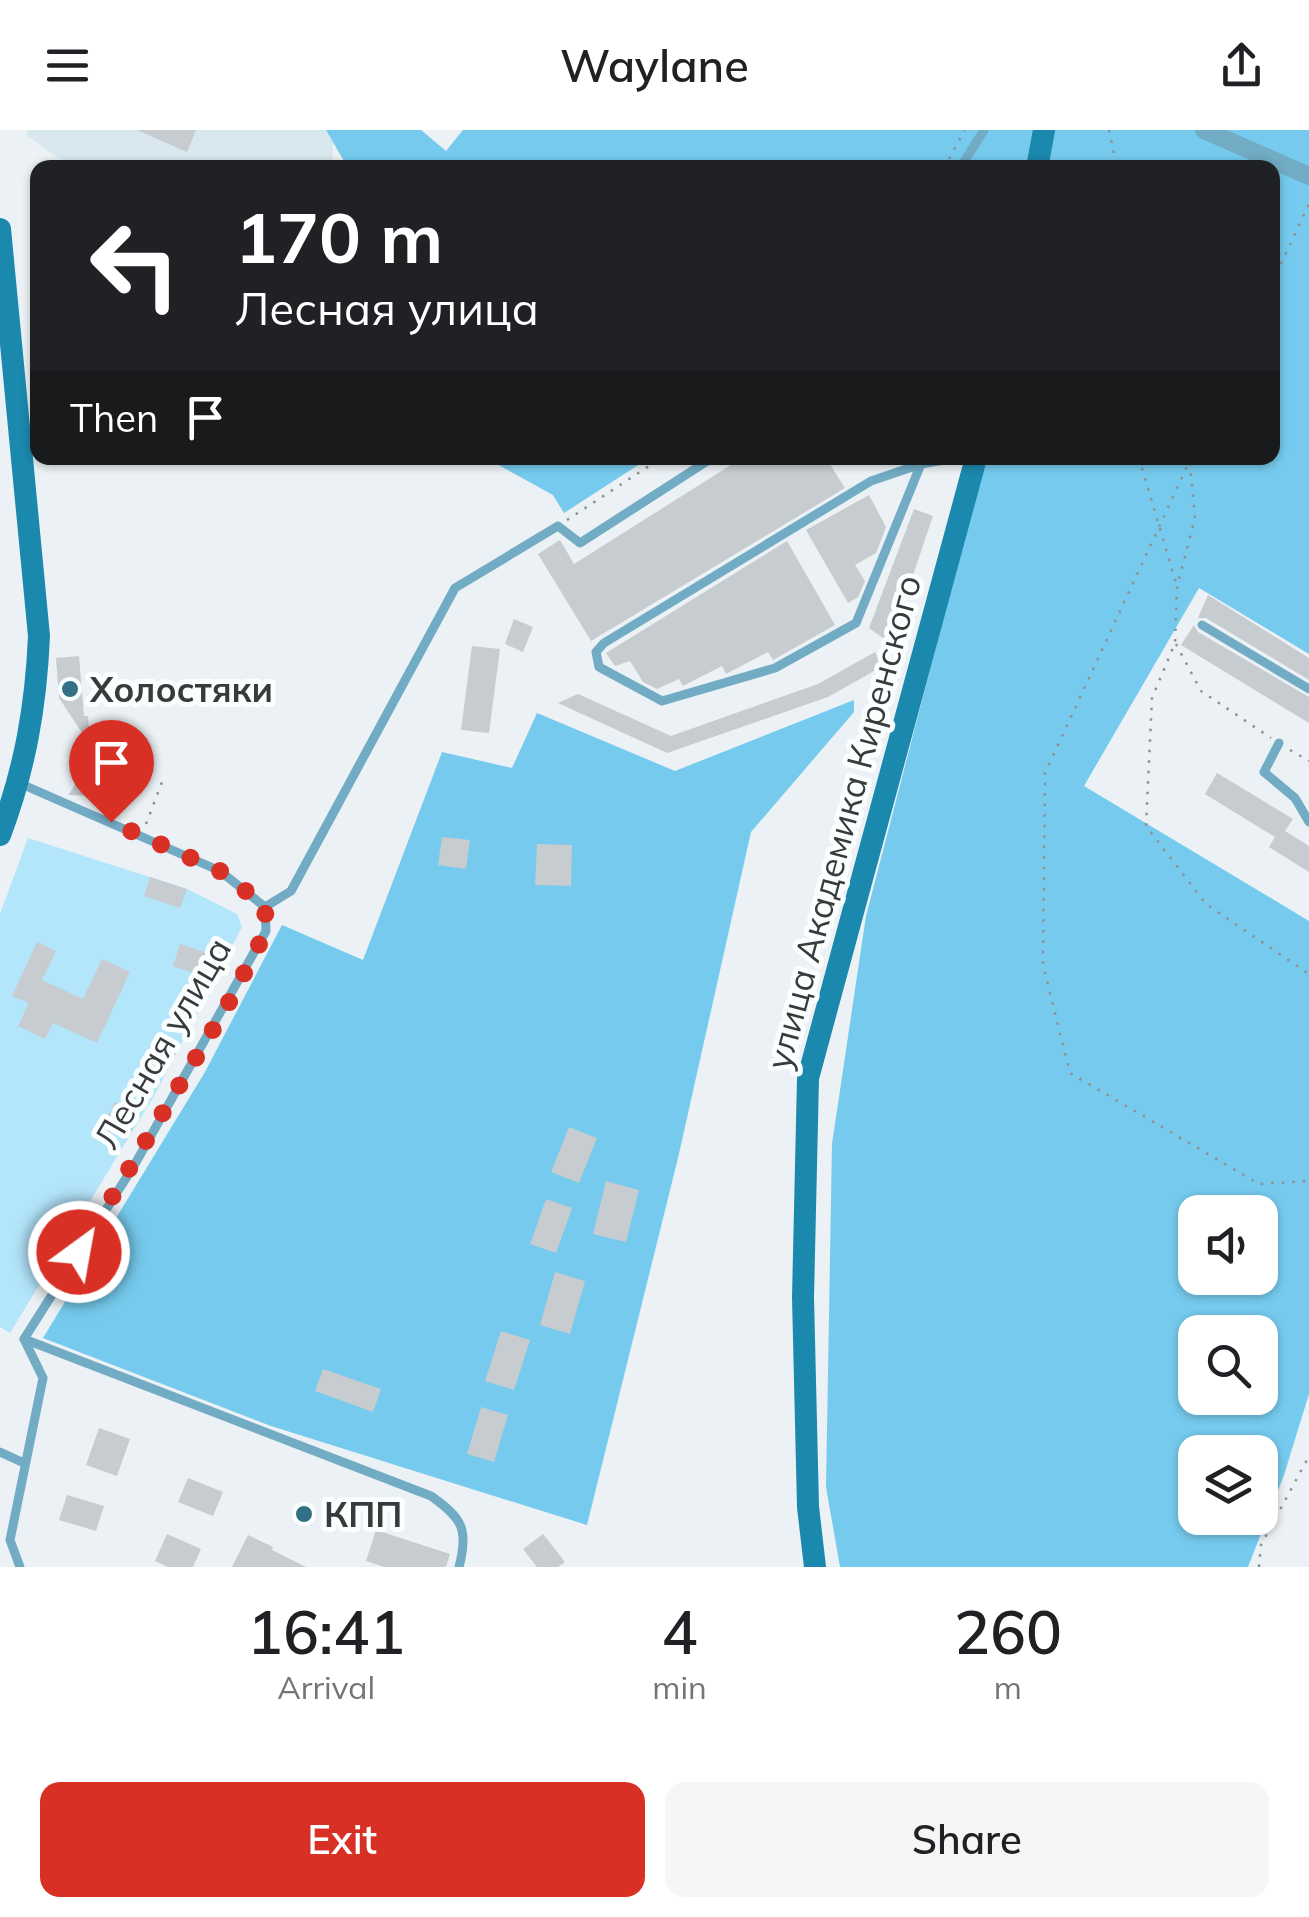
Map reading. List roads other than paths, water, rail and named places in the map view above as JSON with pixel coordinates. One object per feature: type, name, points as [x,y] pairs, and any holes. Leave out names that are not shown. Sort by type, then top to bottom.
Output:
[{"type":"main road","points":[[1038,160],[1044,130]]},
{"type":"main road","points":[[0,228],[39,636],[36,700],[20,783],[0,835]]},
{"type":"main road","name":"улица Академика Киренского","points":[[816,1567],[808,1507],[803,1316],[808,1078],[974,465]]},
{"type":"street","points":[[1204,130],[1272,160]]},
{"type":"street","points":[[1280,163],[1309,176]]},
{"type":"street","points":[[0,816],[20,783]]},
{"type":"lane","points":[[965,160],[984,130]]},
{"type":"lane","points":[[265,906],[291,892],[455,588],[558,526],[580,543],[701,465]]},
{"type":"lane","points":[[918,465],[870,481],[604,643],[596,652],[599,667],[662,701],[775,668],[856,624],[921,465]]},
{"type":"lane","points":[[1202,625],[1309,689]]},
{"type":"lane","points":[[1278,743],[1264,772],[1296,798],[1309,822]]},
{"type":"lane","name":"Лесная улица","points":[[20,783],[220,871],[265,906],[266,931],[135,1164],[24,1339]]},
{"type":"lane","points":[[20,1567],[10,1540],[43,1378],[24,1339]]},
{"type":"lane","points":[[24,1339],[431,1496],[457,1514],[465,1544],[458,1567]]},
{"type":"lane","points":[[0,1452],[24,1463]]},
{"type":"place","name":"Холостяки","points":[[70,689]]},
{"type":"place","name":"КПП","points":[[304,1514]]}]
